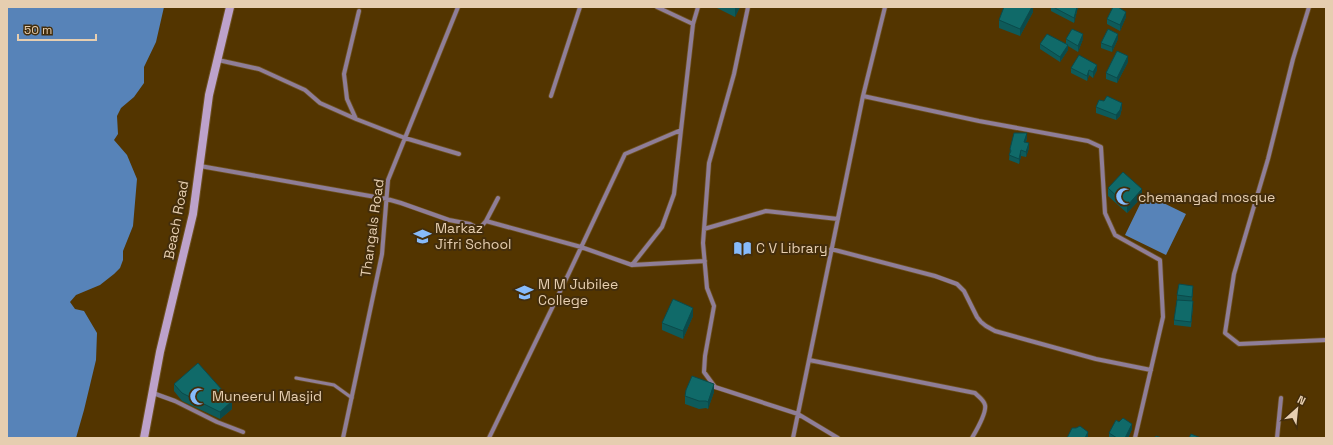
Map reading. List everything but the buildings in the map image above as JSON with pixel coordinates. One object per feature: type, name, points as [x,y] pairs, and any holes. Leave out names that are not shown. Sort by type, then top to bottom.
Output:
[{"type":"main road","name":"Beach Road","points":[[144,438],[160,352],[193,214],[209,95],[230,7]]},
{"type":"street","name":"Thangals Road","points":[[343,438],[382,254],[388,180],[458,7]]},
{"type":"street","points":[[551,96],[580,7]]},
{"type":"street","points":[[657,7],[693,24]]},
{"type":"street","points":[[632,265],[662,228],[674,194],[693,24],[698,7]]},
{"type":"street","points":[[748,7],[734,74],[709,163],[703,243],[707,288],[714,306],[705,356],[704,372],[715,387],[798,414],[838,438]]},
{"type":"street","points":[[793,438],[862,96],[885,7]]},
{"type":"street","points":[[1308,7],[1293,59],[1268,159],[1234,274],[1225,333],[1239,344],[1326,340]]},
{"type":"street","points":[[356,119],[347,99],[344,74],[359,10]]},
{"type":"street","points":[[218,60],[259,69],[305,90],[320,103],[356,119],[405,138],[459,154]]},
{"type":"street","points":[[862,96],[979,121],[1088,141],[1101,147],[1105,214],[1115,236],[1160,260],[1163,317],[1135,438]]},
{"type":"street","points":[[489,438],[624,154],[681,130]]},
{"type":"street","points":[[200,166],[387,199],[449,220],[470,224],[479,229],[486,220],[498,198]]},
{"type":"street","points":[[704,230],[766,211],[838,219]]},
{"type":"street","points":[[486,220],[581,247],[632,265],[705,261]]},
{"type":"street","points":[[832,250],[935,276],[957,284],[964,291],[981,322],[995,330],[1096,359],[1151,370]]},
{"type":"street","points":[[809,360],[975,393],[981,398],[985,405],[984,412],[972,438]]},
{"type":"street","points":[[153,393],[175,401],[217,422],[243,432]]},
{"type":"street","points":[[1277,438],[1281,398]]},
{"type":"lane","points":[[296,378],[334,385],[352,398]]},
{"type":"water","points":[[7,7],[164,7],[156,42],[144,67],[144,83],[134,97],[121,108],[117,116],[118,134],[114,140],[127,155],[137,179],[133,226],[123,251],[123,260],[120,268],[114,274],[100,285],[76,295],[70,302],[75,309],[84,311],[97,333],[96,360],[76,438],[7,438]]},
{"type":"water","points":[[1145,194],[1186,214],[1166,255],[1125,235]]},
{"type":"place","name":"chemangad mosque","points":[[1125,197]]},
{"type":"place","name":"Markaz Jifri School","points":[[422,236]]},
{"type":"place","name":"C V Library","points":[[743,248]]},
{"type":"place","name":"M M Jubilee College","points":[[525,292]]},
{"type":"place","name":"Muneerul Masjid","points":[[199,396]]}]
